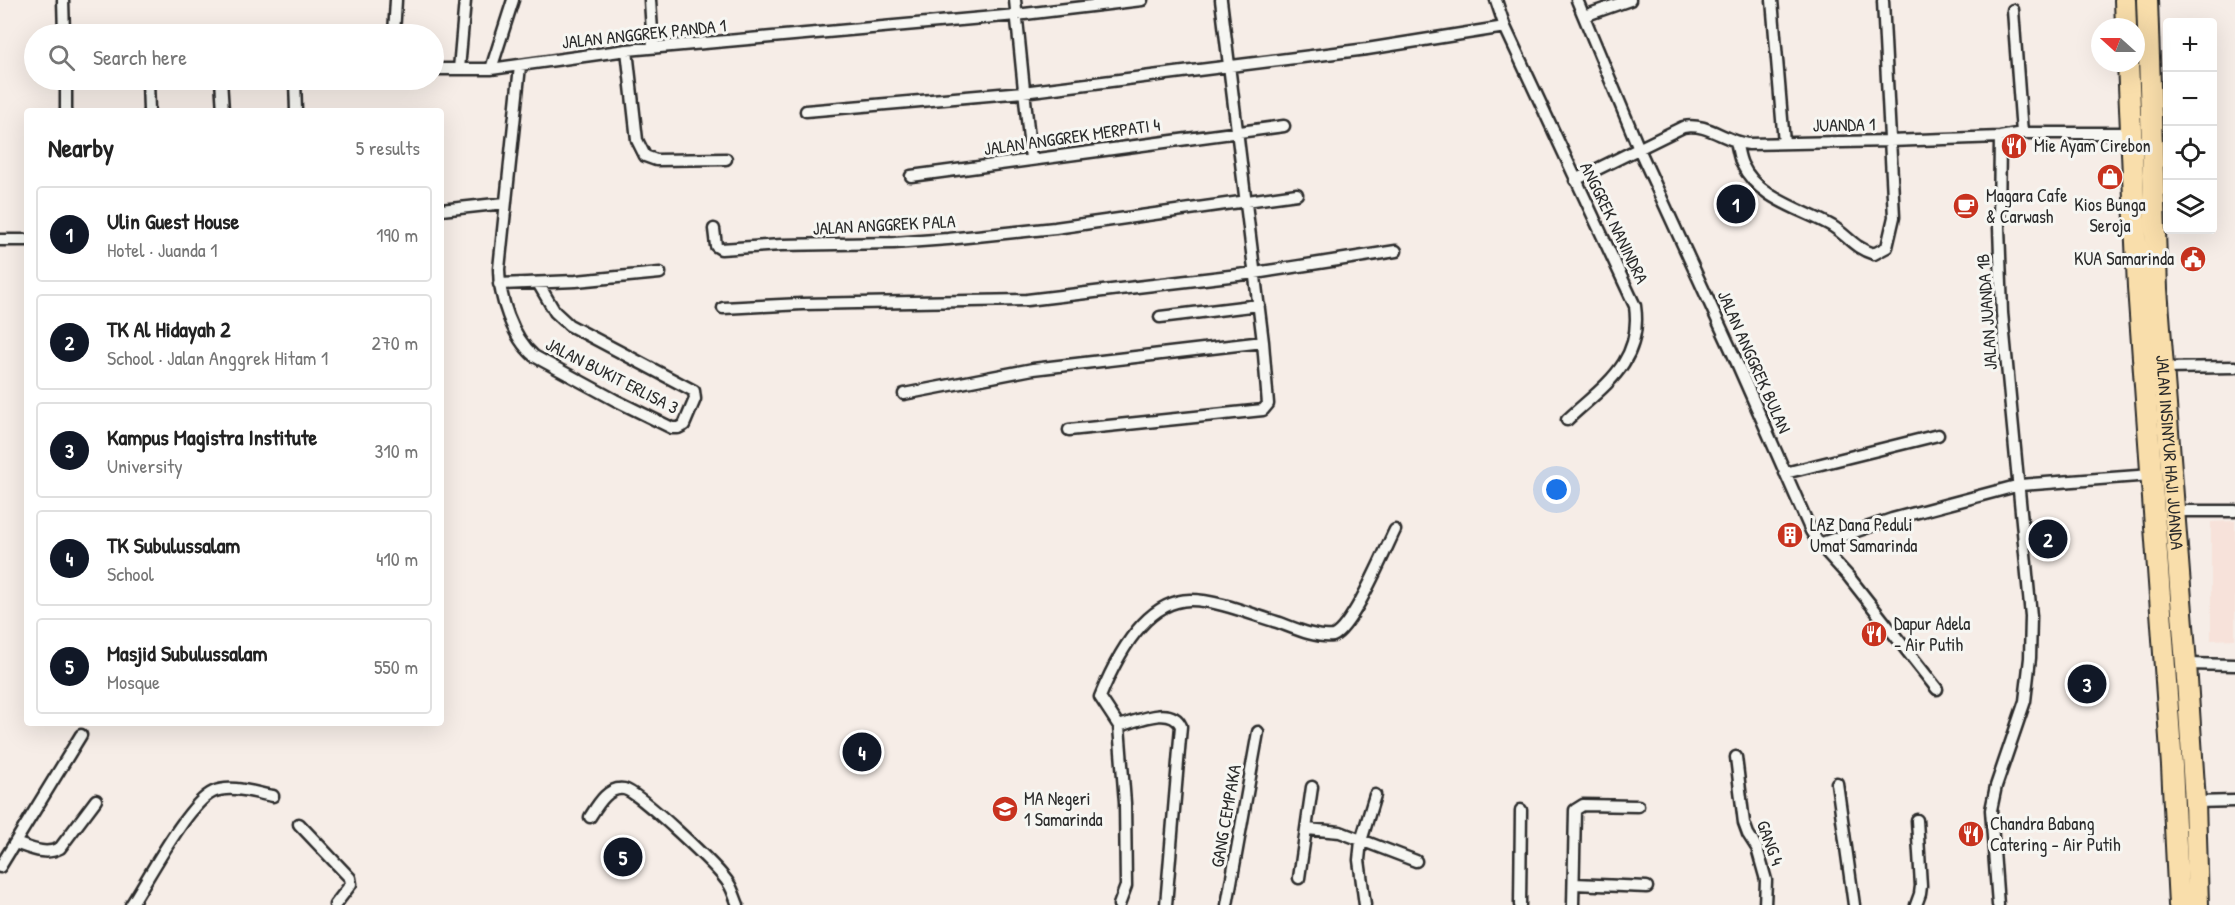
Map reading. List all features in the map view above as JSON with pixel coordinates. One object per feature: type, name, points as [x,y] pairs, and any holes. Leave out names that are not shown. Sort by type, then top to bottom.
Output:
[{"type":"highway","points":[[2125,0],[2126,18]]},
{"type":"highway","name":"JALAN INSINYUR HAJI JUANDA","points":[[2147,0],[2147,286],[2151,475],[2171,754],[2179,905]]},
{"type":"highway","name":"JALAN INSINYUR HAJI JUANDA","points":[[2128,72],[2130,133],[2147,286],[2162,368],[2186,664],[2195,802],[2198,905]]},
{"type":"street","points":[[63,0],[64,24]]},
{"type":"street","points":[[395,24],[396,0]]},
{"type":"street","points":[[459,69],[465,0]]},
{"type":"street","points":[[491,69],[513,0]]},
{"type":"street","points":[[650,0],[653,47]]},
{"type":"street","points":[[1015,0],[1031,159]]},
{"type":"street","name":"JALAN ANGGREK PANDA 1","points":[[444,69],[491,69],[653,47],[1016,15],[1142,0]]},
{"type":"street","points":[[1069,430],[1263,410],[1269,401],[1221,0]]},
{"type":"street","name":"ANGGREK NANINDRA","points":[[1496,0],[1504,27],[1633,300],[1636,327],[1633,344],[1625,364],[1567,420]]},
{"type":"street","name":"JALAN ANGGREK BULAN","points":[[1577,0],[1639,149],[1811,531],[1819,544],[1849,577],[1937,689]]},
{"type":"street","points":[[1584,16],[1630,0]]},
{"type":"street","points":[[1772,0],[1784,143]]},
{"type":"street","points":[[1736,142],[1742,165],[1759,186],[1780,202],[1834,227],[1861,250],[1874,254],[1887,247],[1894,217],[1883,1]]},
{"type":"street","points":[[2013,10],[2022,134]]},
{"type":"street","points":[[806,111],[1023,92],[1367,49],[1504,27]]},
{"type":"street","points":[[627,50],[637,140],[645,156],[656,160],[726,159]]},
{"type":"street","name":"JALAN BUKIT ERLISA 3","points":[[520,66],[499,284],[515,332],[534,356],[615,400],[672,428],[678,428],[686,423],[696,397],[694,391],[569,326],[555,312],[538,283]]},
{"type":"street","points":[[66,90],[66,108]]},
{"type":"street","points":[[148,90],[149,108]]},
{"type":"street","points":[[222,90],[223,108]]},
{"type":"street","points":[[295,90],[296,108]]},
{"type":"street","name":"JALAN ANGGREK MERPATI 4","points":[[911,176],[1284,126]]},
{"type":"street","name":"JUANDA 1","points":[[1575,180],[1683,127],[1691,126],[1701,126],[1736,142],[1749,144],[2000,137],[2022,134],[2130,133]]},
{"type":"street","name":"JALAN JUANDA 1B","points":[[1998,905],[1991,810],[2025,701],[2030,658],[2031,616],[1999,272],[2000,137]]},
{"type":"street","points":[[1246,202],[1298,194]]},
{"type":"street","name":"JALAN ANGGREK PALA","points":[[714,229],[716,246],[721,249],[781,245],[921,242],[1070,226],[1246,202]]},
{"type":"street","points":[[444,210],[505,203]]},
{"type":"street","points":[[0,240],[24,240]]},
{"type":"street","points":[[723,308],[801,304],[1027,300],[1255,273],[1396,250]]},
{"type":"street","points":[[499,284],[576,281],[660,273]]},
{"type":"street","points":[[1160,317],[1259,305]]},
{"type":"street","points":[[904,394],[1033,369],[1263,342]]},
{"type":"street","points":[[2162,368],[2235,368]]},
{"type":"street","points":[[1785,473],[1938,435]]},
{"type":"street","points":[[1819,544],[1892,519],[2020,485],[2151,475]]},
{"type":"street","points":[[2173,511],[2235,511]]},
{"type":"street","points":[[1119,905],[1126,886],[1125,803],[1119,726],[1100,697],[1120,651],[1159,611],[1180,601],[1202,601],[1314,634],[1334,636],[1342,630],[1355,609],[1395,530]]},
{"type":"street","points":[[2186,664],[2235,665]]},
{"type":"street","points":[[1119,726],[1160,715],[1173,717],[1181,726],[1166,905]]},
{"type":"street","name":"GANG CEMPAKA","points":[[1227,905],[1258,732]]},
{"type":"street","points":[[0,867],[81,735]]},
{"type":"street","name":"GANG 4","points":[[1736,757],[1744,823],[1757,848],[1766,880],[1765,905]]},
{"type":"street","points":[[1837,783],[1854,905]]},
{"type":"street","points":[[1299,878],[1312,787]]},
{"type":"street","points":[[132,905],[187,818],[201,801],[213,792],[229,788],[273,796]]},
{"type":"street","points":[[590,817],[605,796],[613,790],[624,789],[639,797],[707,858],[729,884],[738,905]]},
{"type":"street","points":[[1365,905],[1359,860],[1361,841],[1375,795]]},
{"type":"street","points":[[15,843],[44,852],[53,852],[60,848],[96,800]]},
{"type":"street","points":[[2195,802],[2235,801]]},
{"type":"street","points":[[1573,905],[1575,810],[1583,805],[1638,806]]},
{"type":"street","points":[[1520,905],[1521,810]]},
{"type":"street","points":[[1916,905],[1921,886],[1917,820]]},
{"type":"street","points":[[299,824],[350,878],[351,884],[335,905]]},
{"type":"street","points":[[1307,829],[1340,832],[1416,861]]},
{"type":"street","points":[[1574,884],[1647,886]]},
{"type":"shaded area","points":[[2235,521],[2235,639],[2211,640],[2211,522]]},
{"type":"place","name":"Mie Ayam Cirebon","points":[[2014,146]]},
{"type":"place","name":"Kios Bunga Seroja","points":[[2110,177]]},
{"type":"place","name":"Ulin Guest House","points":[[1736,204]]},
{"type":"place","name":"Magara Cafe & Carwash","points":[[1966,206]]},
{"type":"place","name":"KUA Samarinda","points":[[2193,259]]},
{"type":"place","name":"LAZ Dana Peduli Umat Samarinda","points":[[1790,535]]},
{"type":"place","name":"TK Al Hidayah 2","points":[[2048,539]]},
{"type":"place","name":"Dapur Adela - Air Putih","points":[[1874,634]]},
{"type":"place","name":"Kampus Magistra Institute","points":[[2087,684]]},
{"type":"place","name":"TK Subulussalam","points":[[862,752]]},
{"type":"place","name":"MA Negeri 1 Samarinda","points":[[1005,809]]},
{"type":"place","name":"Chandra Babang Catering - Air Putih","points":[[1971,834]]},
{"type":"place","name":"Masjid Subulussalam","points":[[623,857]]}]
